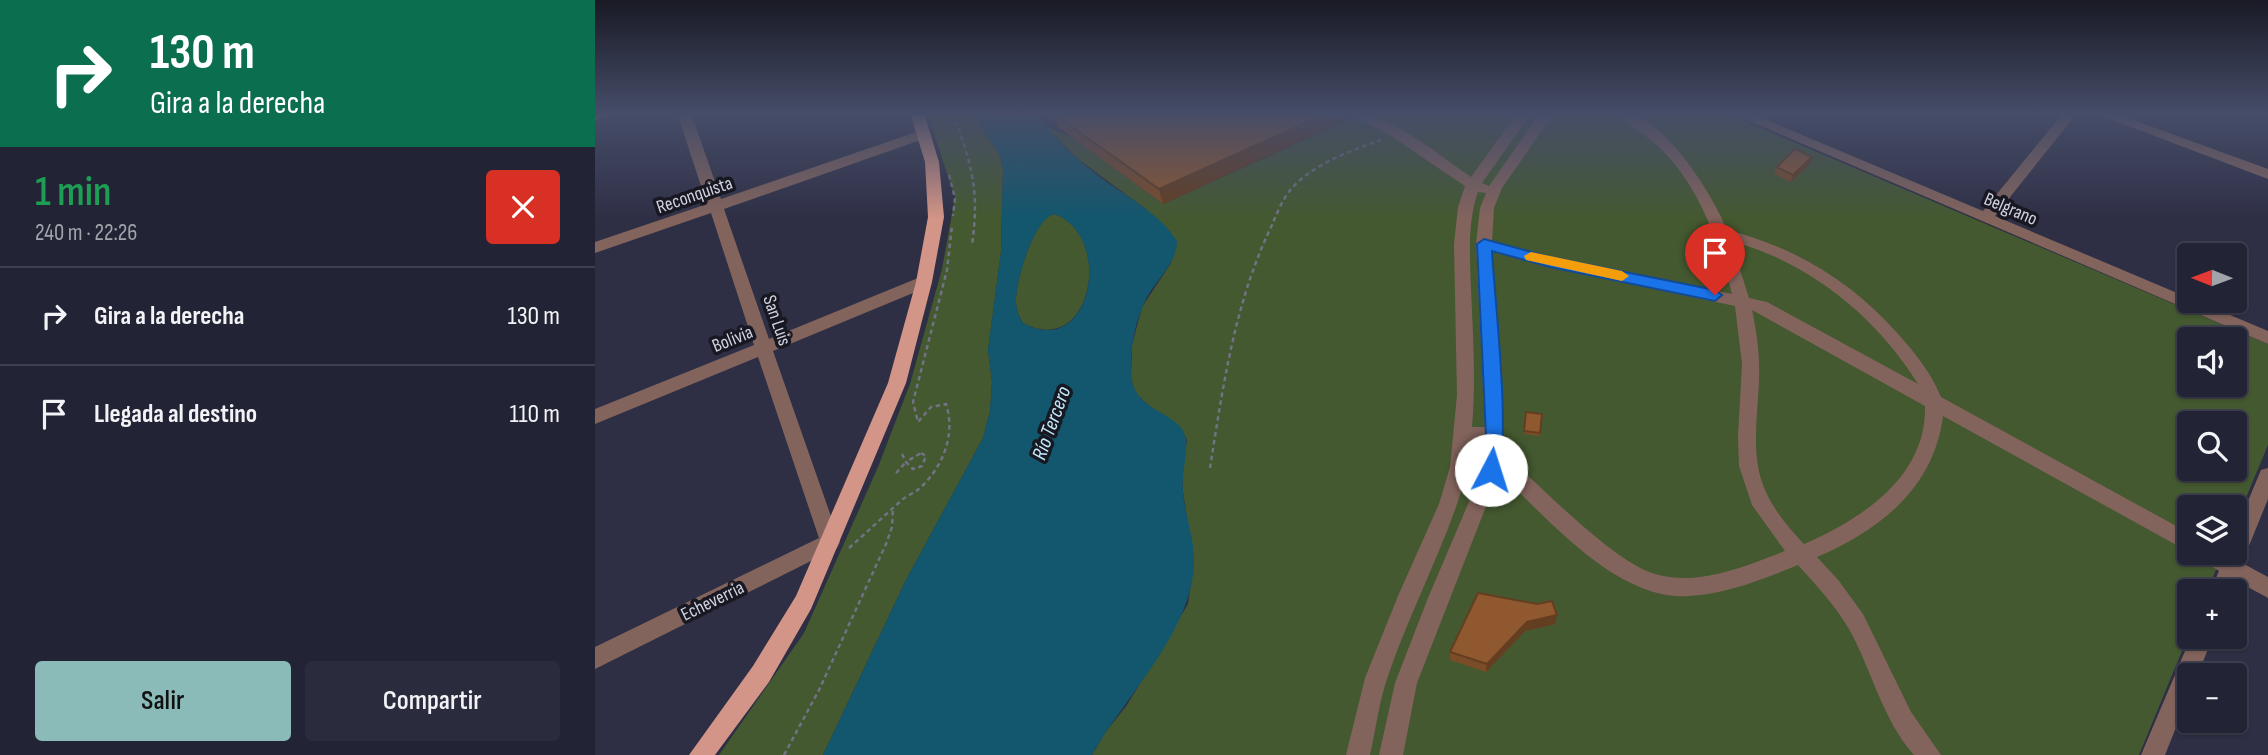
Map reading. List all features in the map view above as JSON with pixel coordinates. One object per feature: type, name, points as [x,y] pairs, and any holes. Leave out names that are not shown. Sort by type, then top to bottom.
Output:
[{"type":"main road","points":[[701,755],[783,641],[840,545],[897,383],[924,282],[936,217],[932,162],[928,148]]},
{"type":"street","name":"San Luis","points":[[696,148],[766,348],[840,545]]},
{"type":"street","name":"Reconquista","points":[[595,248],[883,148]]},
{"type":"street","points":[[1419,148],[1473,185],[1494,192]]},
{"type":"street","points":[[1358,755],[1376,678],[1408,596],[1450,504],[1462,444],[1466,396],[1463,217],[1473,185],[1499,148]]},
{"type":"street","points":[[1391,755],[1406,683],[1438,598],[1487,483],[1495,448],[1484,244],[1487,208],[1494,192],[1523,148]]},
{"type":"street","points":[[1666,148],[1688,171],[1707,199],[1723,234],[1742,301],[1751,365],[1747,436],[1749,466],[1763,507],[1801,555],[1843,601],[1854,618],[1897,712],[1910,733],[1929,755]]},
{"type":"street","name":"Belgrano","points":[[1825,148],[2268,338]]},
{"type":"street","points":[[1986,218],[2042,148]]},
{"type":"street","points":[[2197,148],[2268,174]]},
{"type":"street","points":[[1462,444],[1468,437],[1478,434],[1488,437],[1505,467],[1614,562],[1656,584],[1689,585],[1734,579],[1832,543],[1859,527],[1912,477],[1925,455],[1933,427],[1934,401],[1908,357],[1876,320],[1837,285],[1818,271],[1776,249],[1723,234]]},
{"type":"street","points":[[1484,244],[1550,262],[1742,301],[1774,312],[2177,536]]},
{"type":"street","name":"Bolivia","points":[[595,418],[924,282]]},
{"type":"street","points":[[2226,579],[2268,476]]},
{"type":"street","name":"Echeverria","points":[[595,658],[840,545]]},
{"type":"street","points":[[2227,565],[2268,588]]},
{"type":"street","points":[[2153,755],[2197,649]]},
{"type":"path","points":[[965,148],[975,179],[977,209],[972,245]]},
{"type":"path","points":[[1210,468],[1221,398],[1250,276],[1264,238],[1291,190],[1312,172],[1359,148]]},
{"type":"path","points":[[840,545],[927,482],[939,466],[950,437],[950,416],[946,404],[931,407],[918,422],[913,402],[947,270],[955,198],[947,166]]},
{"type":"path","points":[[896,473],[906,462],[920,455],[926,456],[923,463],[915,467],[906,462],[902,454]]},
{"type":"path","points":[[784,755],[818,695],[869,576],[892,532],[894,508]]},
{"type":"green space","points":[[939,148],[995,148],[1003,169],[1001,252],[988,350],[992,382],[990,411],[983,438],[906,580],[823,755],[719,755],[804,633],[878,467],[910,384],[942,269],[955,197]]},
{"type":"green space","points":[[1067,148],[1087,148],[1163,204],[1286,148],[1808,148],[2177,305],[2177,313],[2195,313],[2228,327],[2177,327],[2177,397],[2247,397],[2247,335],[2268,344],[2268,445],[2247,495],[2177,495],[2177,565],[2218,565],[2212,579],[2177,579],[2177,649],[2183,649],[2139,755],[1092,755],[1104,734],[1127,705],[1188,604],[1194,562],[1183,492],[1182,466],[1187,440],[1181,428],[1154,410],[1134,392],[1131,376],[1132,345],[1142,307],[1171,263],[1177,242],[1144,208]]},
{"type":"green space","points":[[1054,214],[1073,226],[1084,245],[1089,267],[1087,290],[1079,310],[1066,324],[1047,330],[1023,323],[1016,302],[1022,266],[1033,238],[1039,227]]},
{"type":"water","name":"Río Tercero","points":[[995,148],[1067,148],[1097,175],[1161,221],[1177,241],[1170,264],[1147,297],[1139,315],[1132,344],[1131,374],[1140,397],[1176,422],[1186,439],[1183,486],[1194,551],[1191,586],[1183,612],[1170,637],[1092,755],[823,755],[906,580],[983,438],[990,411],[992,382],[988,350],[1001,252],[1003,169]],"holes":[[[1054,214],[1073,226],[1084,245],[1089,267],[1087,290],[1079,310],[1066,325],[1047,330],[1023,323],[1017,308],[1017,293],[1022,267],[1039,227]]]},
{"type":"building","points":[[1102,148],[1249,148],[1159,189]]},
{"type":"building","points":[[1795,149],[1812,157],[1793,175],[1777,167]]},
{"type":"building","points":[[1526,412],[1542,414],[1540,433],[1524,431]]},
{"type":"building","points":[[1478,593],[1537,604],[1552,601],[1557,615],[1527,622],[1487,664],[1450,652]]},
{"type":"slow traffic","points":[[1531,256],[1622,276]]},
{"type":"route","points":[[1491,470],[1495,436],[1484,244],[1550,262],[1715,295]]}]
